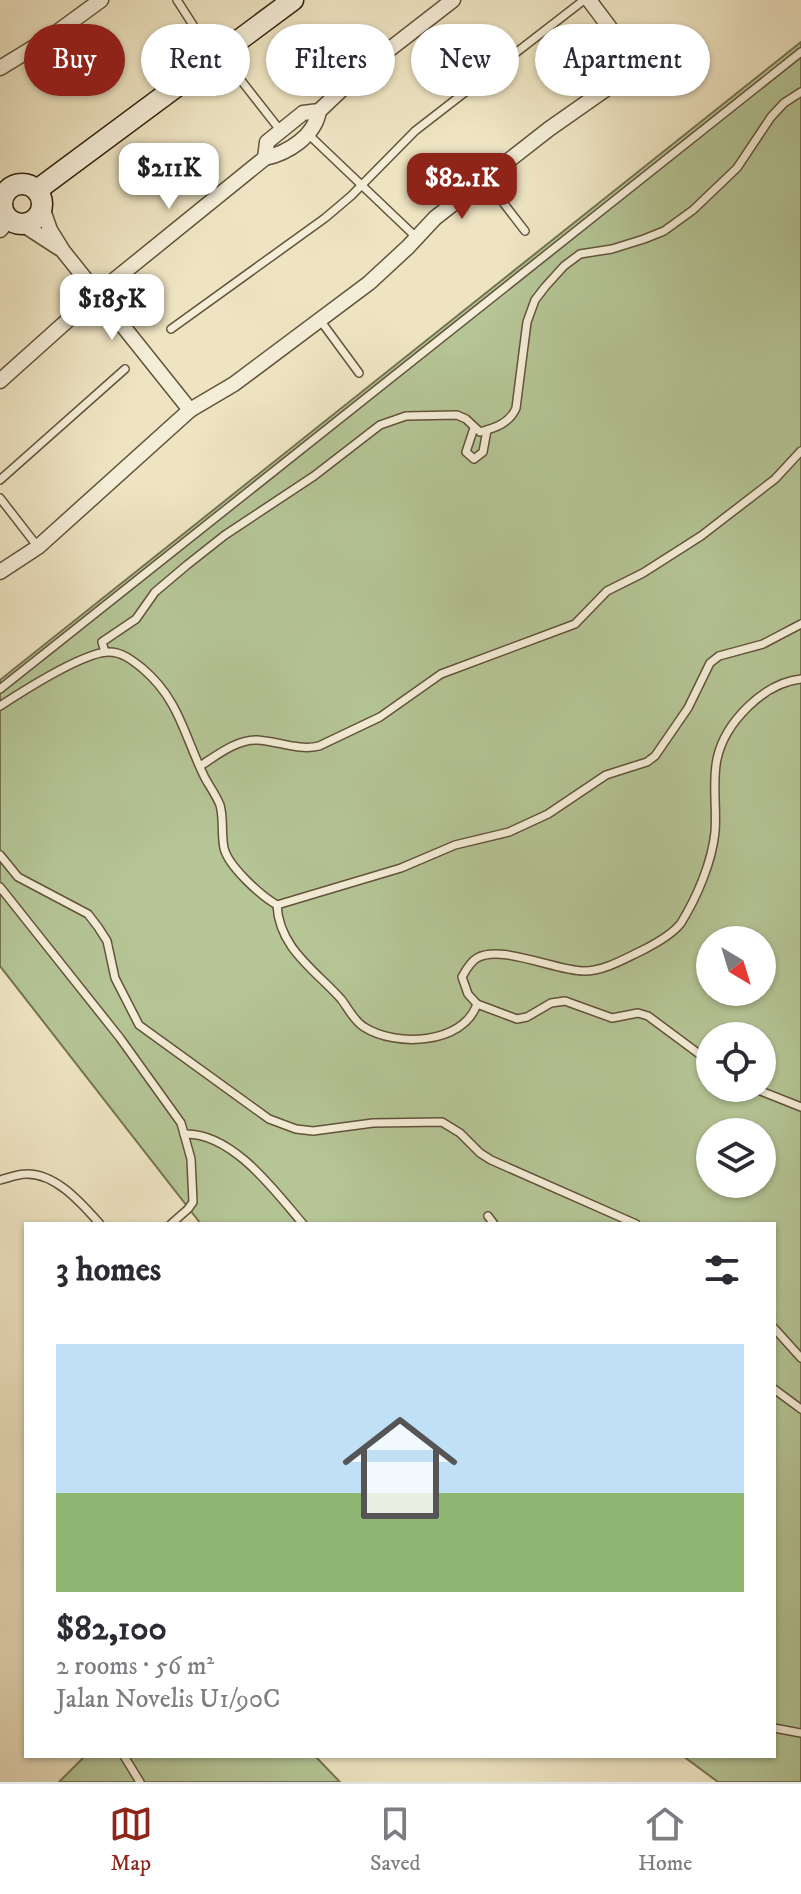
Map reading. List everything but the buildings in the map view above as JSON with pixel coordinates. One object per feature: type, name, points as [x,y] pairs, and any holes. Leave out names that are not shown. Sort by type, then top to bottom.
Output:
[{"type":"street","points":[[0,68],[49,38],[101,0]]},
{"type":"street","points":[[10,225],[31,222],[39,216],[40,198],[293,0]]},
{"type":"street","points":[[265,158],[267,142],[280,130],[303,113],[319,111],[359,73],[453,0]]},
{"type":"street","points":[[0,572],[38,547],[190,410],[234,384],[369,283],[435,218],[616,82],[625,72],[629,60],[619,40],[586,0]]},
{"type":"street","points":[[0,381],[97,294],[265,158],[283,154],[307,134],[317,123],[319,111]]},
{"type":"street","points":[[63,251],[10,225],[1,203],[5,178],[29,184],[40,198],[50,230],[63,251],[190,410]]},
{"type":"lane","points":[[177,0],[192,24]]},
{"type":"lane","points":[[171,329],[325,218],[415,131],[586,0]]},
{"type":"lane","points":[[0,689],[801,52]]},
{"type":"lane","points":[[250,92],[280,130]]},
{"type":"lane","points":[[105,652],[102,642],[136,619],[155,592],[225,535],[314,476],[380,425],[406,416],[457,415],[480,432],[513,415],[527,322],[535,300],[545,287],[580,254],[612,249],[644,239],[664,231],[693,210],[737,168],[777,110],[801,92]]},
{"type":"lane","points":[[307,134],[416,237]]},
{"type":"lane","points":[[485,179],[525,231]]},
{"type":"lane","points":[[320,320],[359,373]]},
{"type":"lane","points":[[0,480],[125,369]]},
{"type":"lane","points":[[474,428],[466,452],[474,459],[483,452],[487,430]]},
{"type":"lane","points":[[200,766],[228,749],[254,740],[309,749],[319,746],[380,717],[441,674],[575,624],[607,591],[643,573],[701,536],[775,479],[801,451]]},
{"type":"lane","points":[[0,498],[38,547]]},
{"type":"lane","points":[[277,905],[401,868],[455,845],[509,832],[548,814],[606,775],[647,762],[655,756],[688,708],[710,663],[719,656],[763,644],[801,624]]},
{"type":"lane","points":[[0,706],[45,677],[105,652],[119,653],[134,661],[167,693],[181,719],[221,810],[224,849],[228,859],[256,889],[277,905],[280,924],[291,949],[334,992],[363,1027],[390,1037],[432,1039],[448,1034],[461,1025],[477,1004]]},
{"type":"lane","points":[[696,1051],[663,1025],[638,1013],[612,1018],[565,1001],[551,1003],[527,1017],[517,1019],[477,1004],[468,994],[462,977],[474,960],[482,956],[518,957],[558,969],[588,972],[613,964],[673,932],[702,879],[711,854],[715,831],[717,759],[725,737],[756,699],[780,684],[801,679]]},
{"type":"lane","points":[[0,855],[18,877],[88,914],[107,941],[115,978],[139,1025],[269,1119],[296,1129],[313,1131],[373,1123],[442,1122],[491,1160],[631,1222]]},
{"type":"lane","points":[[0,887],[120,1038],[181,1123],[191,1159],[194,1190],[193,1202],[173,1222]]},
{"type":"lane","points":[[776,1097],[801,1107]]},
{"type":"lane","points":[[184,1134],[205,1136],[248,1162],[301,1222]]},
{"type":"lane","points":[[0,1180],[27,1174],[49,1180],[78,1199],[98,1222]]},
{"type":"lane","points":[[488,1216],[492,1222]]},
{"type":"lane","points":[[776,1330],[801,1358]]},
{"type":"lane","points":[[776,1390],[801,1409]]},
{"type":"lane","points":[[776,1728],[801,1733]]},
{"type":"lane","points":[[125,1758],[140,1782]]},
{"type":"green space","points":[[801,42],[801,1782],[718,1782],[686,1758],[776,1758],[776,1222],[199,1222],[0,966],[0,680]]},
{"type":"green space","points":[[83,1758],[317,1758],[340,1782],[59,1782]]}]
